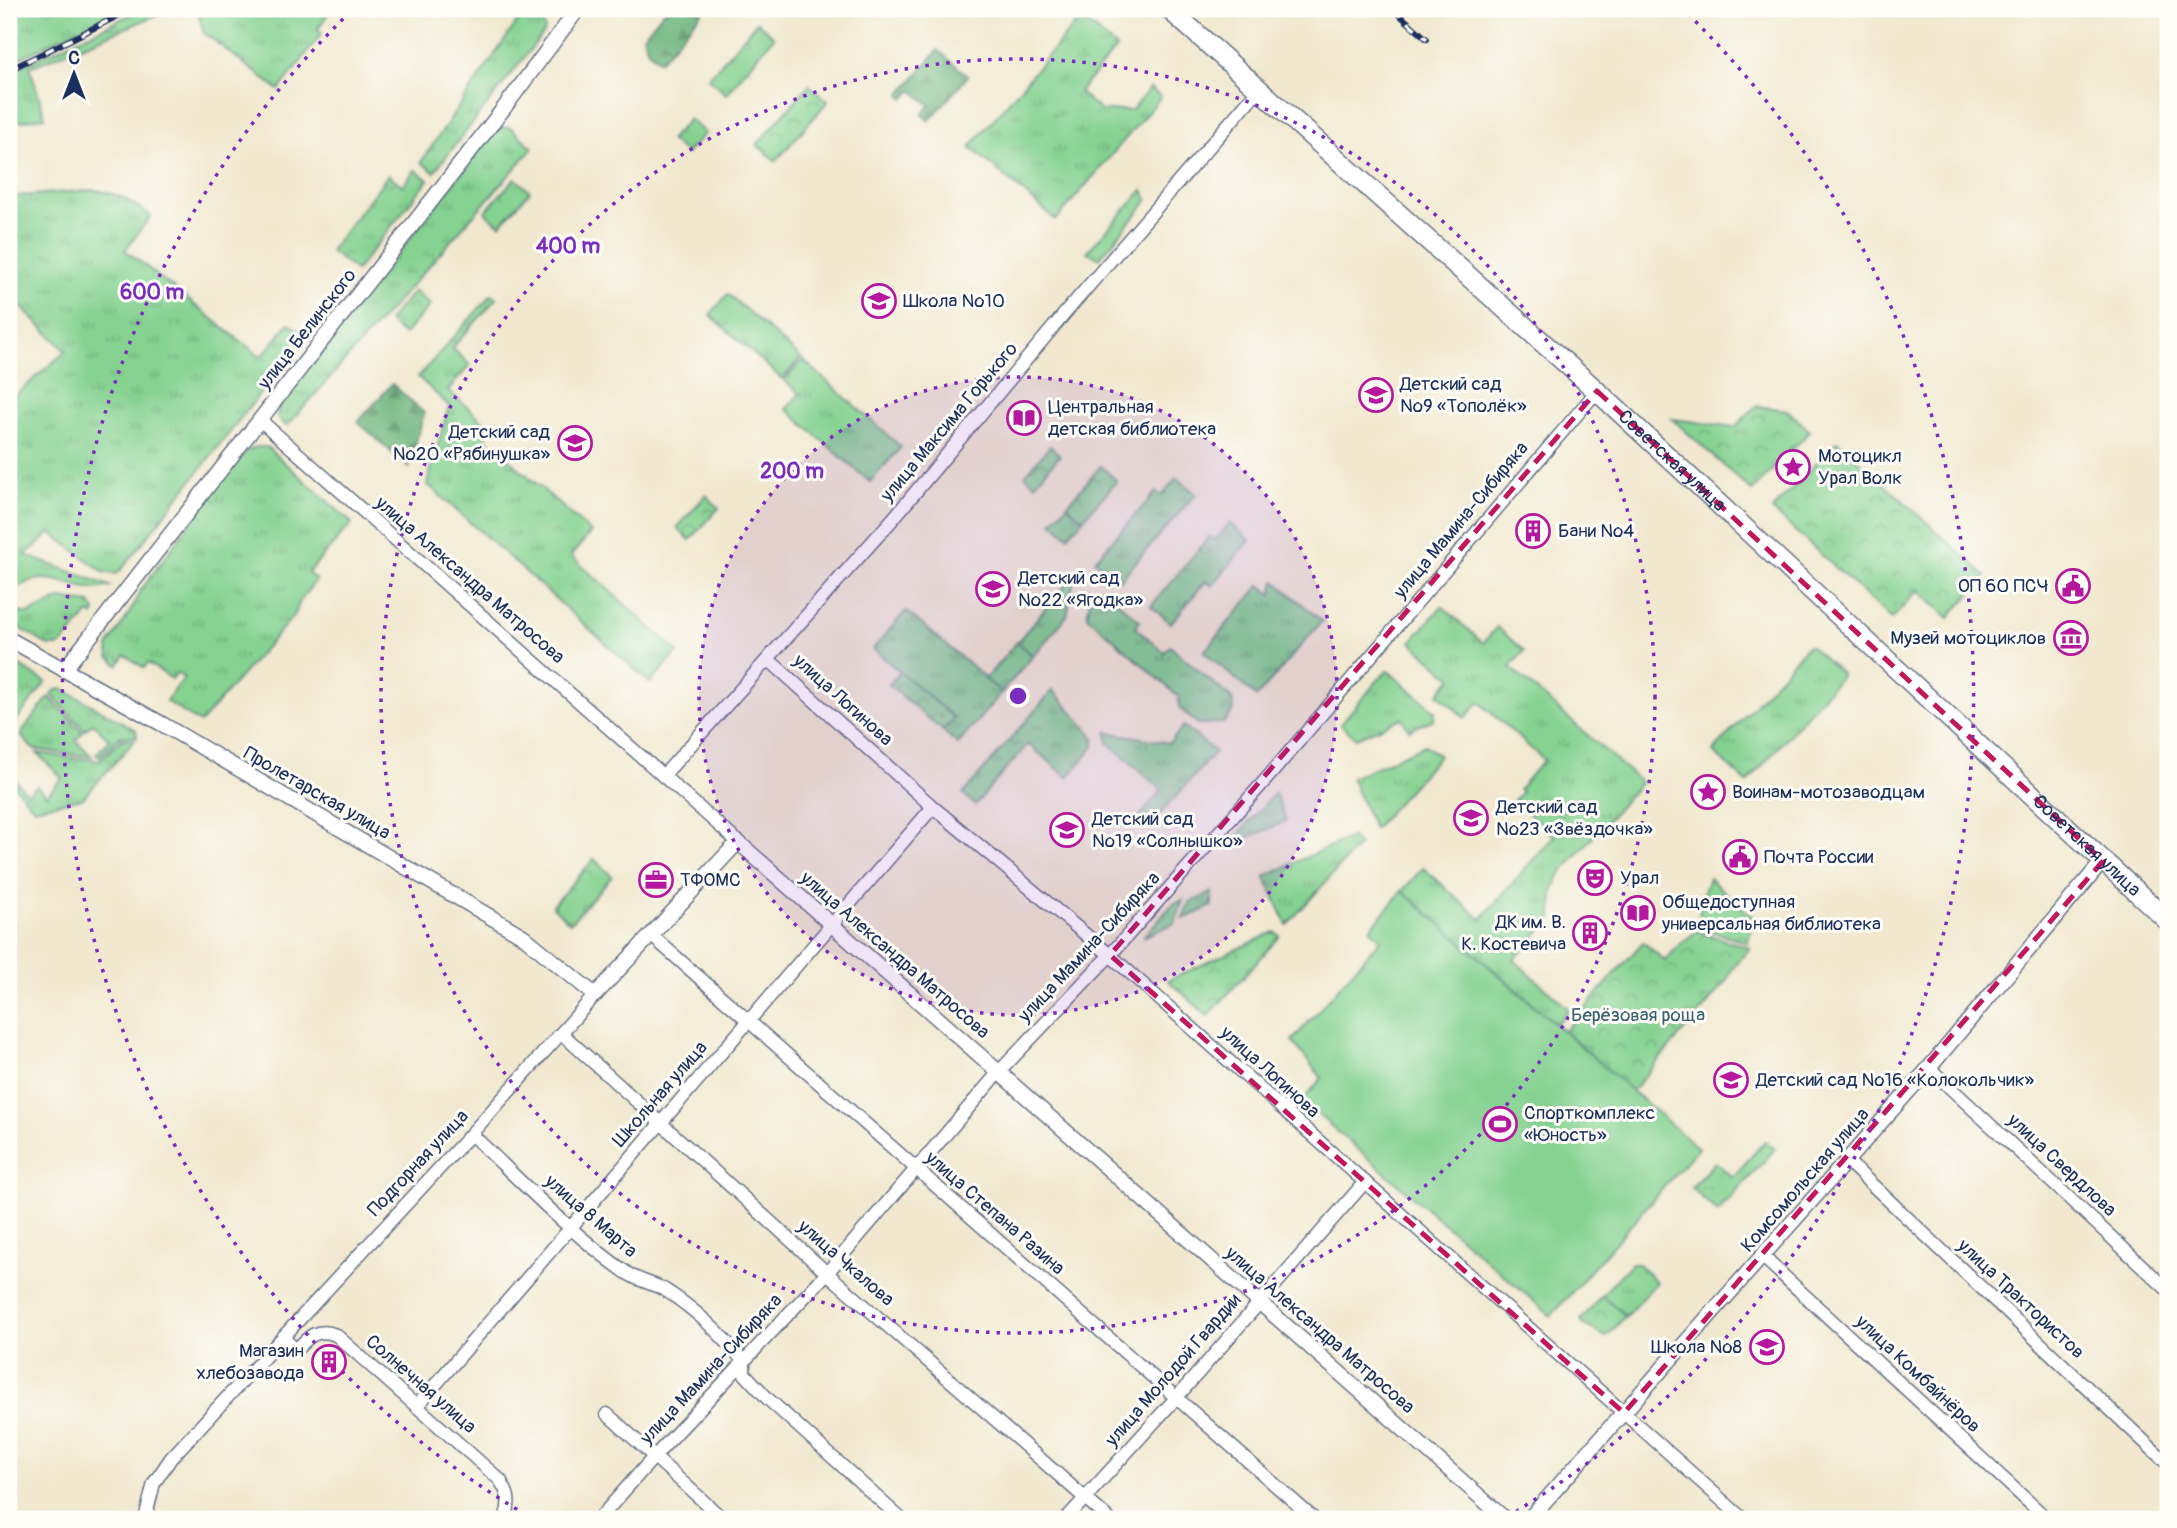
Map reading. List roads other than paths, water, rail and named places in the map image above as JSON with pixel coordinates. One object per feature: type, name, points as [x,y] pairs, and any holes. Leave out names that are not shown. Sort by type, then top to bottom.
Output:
[{"type":"main road","name":"Советская улица","points":[[1168,9],[1597,391],[2168,920]]},
{"type":"street","name":"улица Белинского","points":[[64,670],[504,108],[578,9]]},
{"type":"street","name":"улица Максима Горького","points":[[663,776],[892,520],[1066,312],[1259,89]]},
{"type":"street","name":"улица Мамина-Сибиряка","points":[[599,1519],[827,1273],[999,1072],[1110,956],[1269,776],[1597,391]]},
{"type":"street","name":"улица Александра Матросова","points":[[260,420],[1505,1519]]},
{"type":"street","name":"Пролетарская улица","points":[[9,639],[162,724],[523,936],[595,995]]},
{"type":"street","name":"улица Логинова","points":[[768,659],[933,807],[1110,956],[1742,1519]]},
{"type":"street","name":"Школьная улица","points":[[417,1406],[933,807]]},
{"type":"street","name":"Подгорная улица","points":[[145,1519],[155,1483],[166,1465],[738,842]]},
{"type":"street","name":"Комсомольская улица","points":[[1529,1519],[1929,1068],[2104,860]]},
{"type":"street","name":"улица Степана Разина","points":[[651,935],[1314,1519]]},
{"type":"street","name":"улица Чкалова","points":[[561,1033],[827,1273],[1109,1519]]},
{"type":"street","name":"улица Свердлова","points":[[1929,1068],[2168,1290]]},
{"type":"street","name":"улица 8 Марта","points":[[471,1134],[570,1226],[628,1274],[664,1289],[696,1313],[728,1342],[744,1362],[744,1373],[768,1399],[901,1519]]},
{"type":"street","name":"улица Трактористов","points":[[1847,1161],[2168,1464]]},
{"type":"street","name":"улица Молодой Гвардии","points":[[1066,1519],[1365,1182]]},
{"type":"street","name":"улица Комбайнёров","points":[[1763,1256],[2047,1519]]},
{"type":"street","name":"Солнечная улица","points":[[283,1338],[296,1350],[309,1336],[318,1332],[327,1331],[336,1335],[500,1480],[509,1494],[510,1505],[506,1518]]},
{"type":"street","points":[[607,1414],[723,1519]]},
{"type":"railway","points":[[9,70],[132,9]]},
{"type":"railway","points":[[1393,9],[1427,39]]},
{"type":"place","name":"Школа №10","points":[[879,301]]},
{"type":"place","name":"Детский сад №9 «Тополёк»","points":[[1376,395]]},
{"type":"place","name":"Центральная детская библиотека","points":[[1024,418]]},
{"type":"place","name":"Детский сад №20 «Рябинушка»","points":[[575,443]]},
{"type":"place","name":"Мотоцикл Урал Волк","points":[[1793,467]]},
{"type":"place","name":"Бани №4","points":[[1533,531]]},
{"type":"place","name":"ОП 60 ПСЧ","points":[[2073,586]]},
{"type":"place","name":"Детский сад №22 «Ягодка»","points":[[993,589]]},
{"type":"place","name":"Музей мотоциклов","points":[[2071,638]]},
{"type":"place","name":"Воинам-мотозаводцам","points":[[1708,792]]},
{"type":"place","name":"Детский сад №23 «Звёздочка»","points":[[1471,818]]},
{"type":"place","name":"Детский сад №19 «Солнышко»","points":[[1067,830]]},
{"type":"place","name":"Почта России","points":[[1740,857]]},
{"type":"place","name":"Урал","points":[[1595,878]]},
{"type":"place","name":"ТФОМС","points":[[656,880]]},
{"type":"place","name":"Общедоступная универсальная библиотека","points":[[1638,913]]},
{"type":"place","name":"ДК им. В. К. Костевича","points":[[1590,933]]},
{"type":"place","name":"Детский сад №16 «Колокольчик»","points":[[1731,1080]]},
{"type":"place","name":"Спорткомплекс «Юность»","points":[[1500,1124]]},
{"type":"place","name":"Школа №8","points":[[1767,1347]]},
{"type":"place","name":"Магазин хлебозавода","points":[[329,1362]]},
{"type":"park label","name":"Берёзовая роща","points":[[1638,1015]]}]
